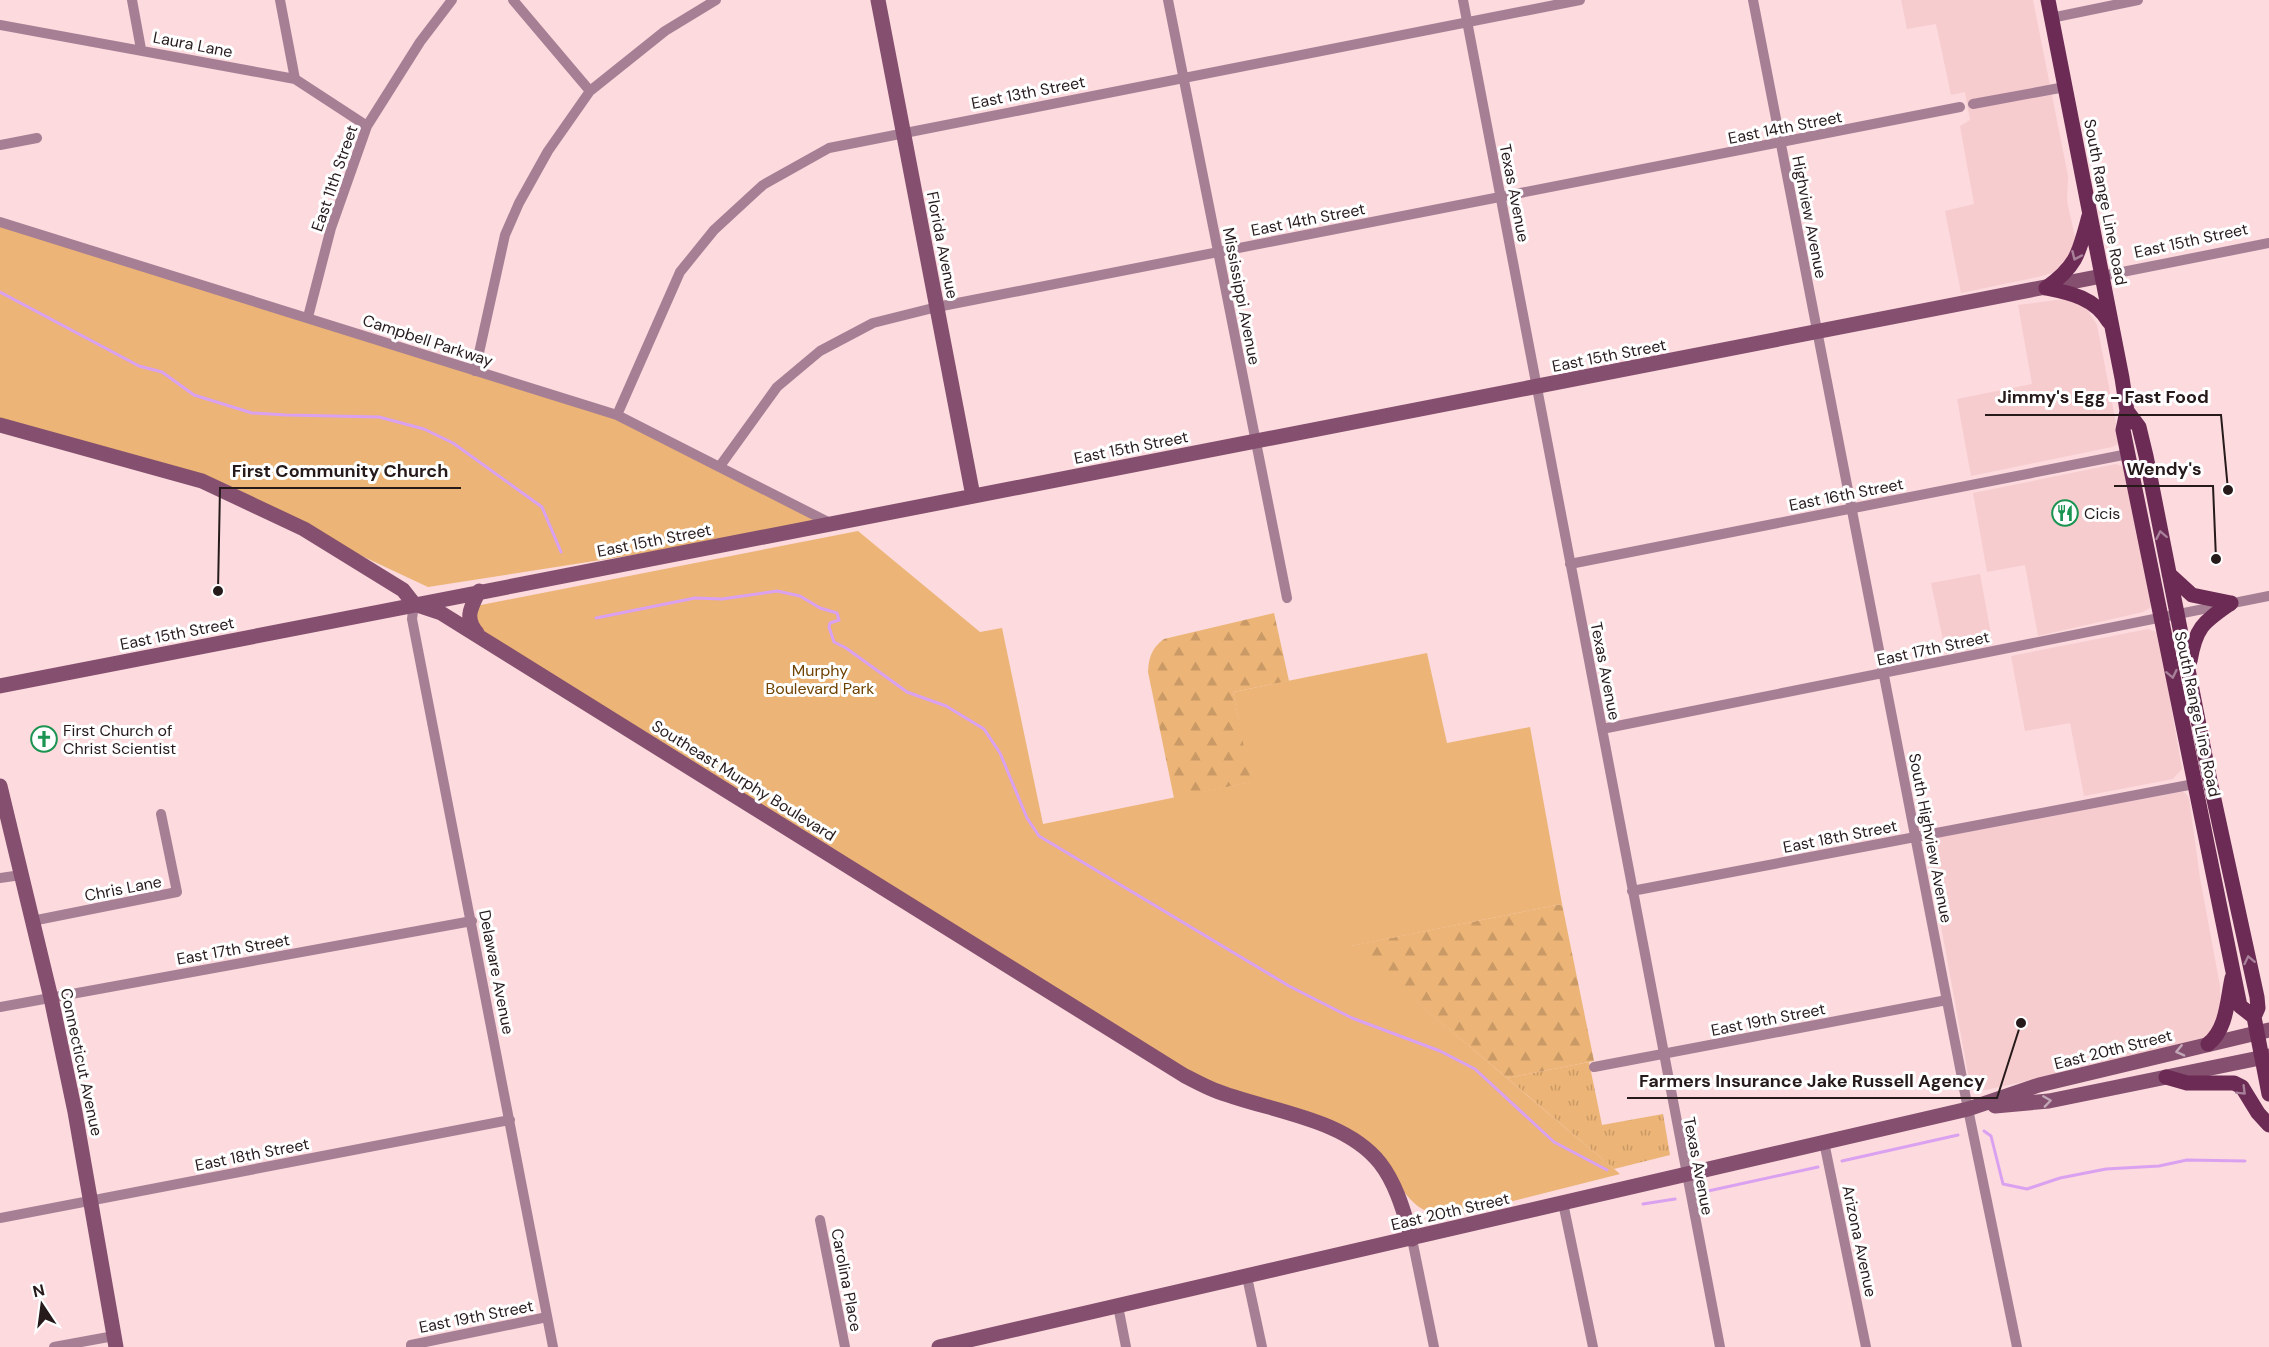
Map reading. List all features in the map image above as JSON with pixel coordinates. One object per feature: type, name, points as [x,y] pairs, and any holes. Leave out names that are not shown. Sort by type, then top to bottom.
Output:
[{"type":"main road","name":"Florida Avenue","points":[[878,0],[973,496]]},
{"type":"main road","name":"South Range Line Road","points":[[2048,0],[2127,411],[2123,430],[2194,784],[2240,1006],[2260,1026]]},
{"type":"main road","points":[[2046,288],[2073,264],[2090,213]]},
{"type":"main road","name":"East 15th Street","points":[[0,686],[479,591],[1818,334],[2102,276]]},
{"type":"main road","points":[[2046,288],[2078,295],[2088,300],[2105,316],[2112,328]]},
{"type":"main road","name":"South Range Line Road","points":[[2127,411],[2139,427],[2257,998],[2269,1094]]},
{"type":"main road","name":"Southeast Murphy Boulevard","points":[[0,425],[202,481],[304,529],[403,590],[414,604],[441,613],[481,637],[1185,1076],[1215,1090],[1339,1132],[1360,1144],[1380,1163],[1390,1178],[1398,1194],[1412,1239]]},
{"type":"main road","points":[[2169,574],[2192,595],[2231,603]]},
{"type":"main road","points":[[479,591],[469,614],[472,627],[481,637]]},
{"type":"main road","points":[[2188,670],[2198,631],[2207,620],[2231,603]]},
{"type":"main road","name":"Connecticut Avenue","points":[[0,786],[51,998],[92,1201],[115,1341]]},
{"type":"main road","points":[[2208,1044],[2217,1037],[2223,1026],[2233,972]]},
{"type":"main road","points":[[2257,998],[2269,1009]]},
{"type":"main road","name":"East 20th Street","points":[[939,1347],[1968,1109],[2039,1085],[2208,1044],[2260,1026]]},
{"type":"main road","name":"East 20th Street","points":[[1968,1109],[2049,1101],[2266,1057]]},
{"type":"main road","points":[[2166,1077],[2187,1083],[2234,1083],[2242,1087],[2258,1113],[2269,1125]]},
{"type":"street","points":[[132,0],[141,49]]},
{"type":"street","points":[[280,0],[294,79]]},
{"type":"street","name":"East 11th Street","points":[[308,317],[331,228],[367,126],[420,42],[452,0]]},
{"type":"street","points":[[513,0],[590,91]]},
{"type":"street","points":[[475,371],[505,235],[519,202],[548,151],[590,91],[664,31],[716,0]]},
{"type":"street","name":"Mississippi Avenue","points":[[1168,0],[1287,598]]},
{"type":"street","name":"Texas Avenue","points":[[1463,0],[1662,1054],[1720,1347]]},
{"type":"street","name":"East 13th Street","points":[[617,415],[680,272],[714,230],[763,185],[829,148],[1580,0]]},
{"type":"street","name":"Highview Avenue","points":[[1753,0],[1818,334]]},
{"type":"street","points":[[2051,18],[2138,0]]},
{"type":"street","name":"Laura Lane","points":[[0,25],[141,49],[294,79],[367,126]]},
{"type":"street","points":[[1973,104],[2065,87]]},
{"type":"street","name":"East 14th Street","points":[[720,466],[777,387],[820,351],[873,323],[937,307],[1218,251],[1960,107]]},
{"type":"street","points":[[0,145],[37,138]]},
{"type":"street","name":"Campbell Parkway","points":[[0,222],[617,415],[832,524]]},
{"type":"street","name":"East 15th Street","points":[[2102,276],[2269,243]]},
{"type":"street","name":"South Highview Avenue","points":[[1818,334],[1968,1109],[2017,1347]]},
{"type":"street","name":"East 16th Street","points":[[1570,564],[2128,454]]},
{"type":"street","name":"East 17th Street","points":[[1602,729],[2269,596]]},
{"type":"street","name":"Delaware Avenue","points":[[414,604],[412,620],[554,1347]]},
{"type":"street","name":"East 18th Street","points":[[1632,891],[2194,784]]},
{"type":"street","name":"Chris Lane","points":[[32,921],[177,892],[161,814]]},
{"type":"street","points":[[0,878],[21,874]]},
{"type":"street","name":"East 17th Street","points":[[0,1007],[472,921]]},
{"type":"street","name":"East 19th Street","points":[[1594,1067],[1947,1000]]},
{"type":"street","name":"East 18th Street","points":[[0,1218],[510,1119]]},
{"type":"street","name":"Arizona Avenue","points":[[1824,1142],[1866,1347]]},
{"type":"street","points":[[1563,1203],[1593,1347]]},
{"type":"street","name":"Carolina Place","points":[[820,1220],[845,1347]]},
{"type":"street","points":[[1412,1239],[1434,1347]]},
{"type":"street","points":[[1247,1277],[1262,1347]]},
{"type":"street","points":[[1118,1306],[1126,1347]]},
{"type":"street","name":"East 19th Street","points":[[411,1346],[547,1317]]},
{"type":"street","points":[[54,1347],[115,1341]]},
{"type":"shaded area","points":[[1901,0],[2033,0],[2068,176],[2067,201],[2075,237],[2071,256],[2058,271],[1961,293],[1945,211],[1974,204],[1960,126],[1970,120],[1965,92],[1951,95],[1936,24],[1907,29]]},
{"type":"shaded area","points":[[2064,299],[2085,306],[2097,325],[2119,439],[2118,444],[1971,476],[1957,399],[2032,384],[2018,305]]},
{"type":"shaded area","points":[[2116,464],[2125,468],[2151,601],[2150,608],[2143,612],[2038,636],[2025,565],[1987,572],[1973,493]]},
{"type":"shaded area","points":[[1980,574],[1993,645],[1946,654],[1931,583]]},
{"type":"shaded area","points":[[2148,629],[2157,632],[2159,637],[2182,769],[2173,779],[2084,796],[2070,723],[2025,731],[2011,656]]},
{"type":"shaded area","points":[[2184,792],[2189,798],[2200,878],[2220,986],[2221,1020],[2209,1037],[2116,1062],[1976,1092],[1970,1085],[1926,843],[1931,839]]},
{"type":"green space","points":[[0,222],[617,415],[832,524],[428,587],[202,481],[0,425]]},
{"type":"green space","name":"Murphy Boulevard Park","points":[[858,531],[980,632],[1002,628],[1043,824],[1251,782],[1233,692],[1427,653],[1447,743],[1530,727],[1562,904],[1351,946],[1620,1174],[1454,1216],[1438,1215],[1426,1211],[1407,1196],[1376,1152],[1207,1082],[478,628],[475,608],[481,605]]},
{"type":"green space","points":[[1274,613],[1289,681],[1233,692],[1252,782],[1174,798],[1148,672],[1152,653],[1164,639]]},
{"type":"green space","points":[[1562,904],[1594,1061],[1507,1078],[1350,946]]},
{"type":"green space","points":[[1589,1062],[1602,1125],[1663,1114],[1670,1155],[1614,1169],[1507,1078]]},
{"type":"waterway","points":[[0,292],[139,366],[162,372],[194,395],[252,413],[379,417],[424,429],[453,443],[542,507],[561,552]]},
{"type":"waterway","points":[[596,618],[695,598],[722,599],[777,591],[800,596],[820,608],[837,613],[839,620],[830,623],[829,627],[834,642],[846,648],[907,692],[946,706],[984,729],[1000,753],[1027,818],[1039,836],[1289,986],[1352,1018],[1440,1051],[1475,1069],[1554,1142],[1607,1170]]},
{"type":"waterway","points":[[1984,1131],[1991,1136],[2003,1184],[2027,1189],[2060,1178],[2106,1169],[2159,1166],[2187,1160],[2245,1161]]},
{"type":"waterway","points":[[1842,1161],[1958,1135]]},
{"type":"waterway","points":[[1699,1193],[1818,1167]]},
{"type":"waterway","points":[[1643,1204],[1675,1199]]},
{"type":"place","name":"Jimmy's Egg - Fast Food","points":[[2228,490]]},
{"type":"place","name":"Cicis","points":[[2065,513]]},
{"type":"place","name":"Wendy's","points":[[2216,559]]},
{"type":"place","name":"First Community Church","points":[[218,591]]},
{"type":"place","name":"First Church of Christ Scientist","points":[[44,739]]},
{"type":"place","name":"Farmers Insurance Jake Russell Agency","points":[[2021,1023]]}]
